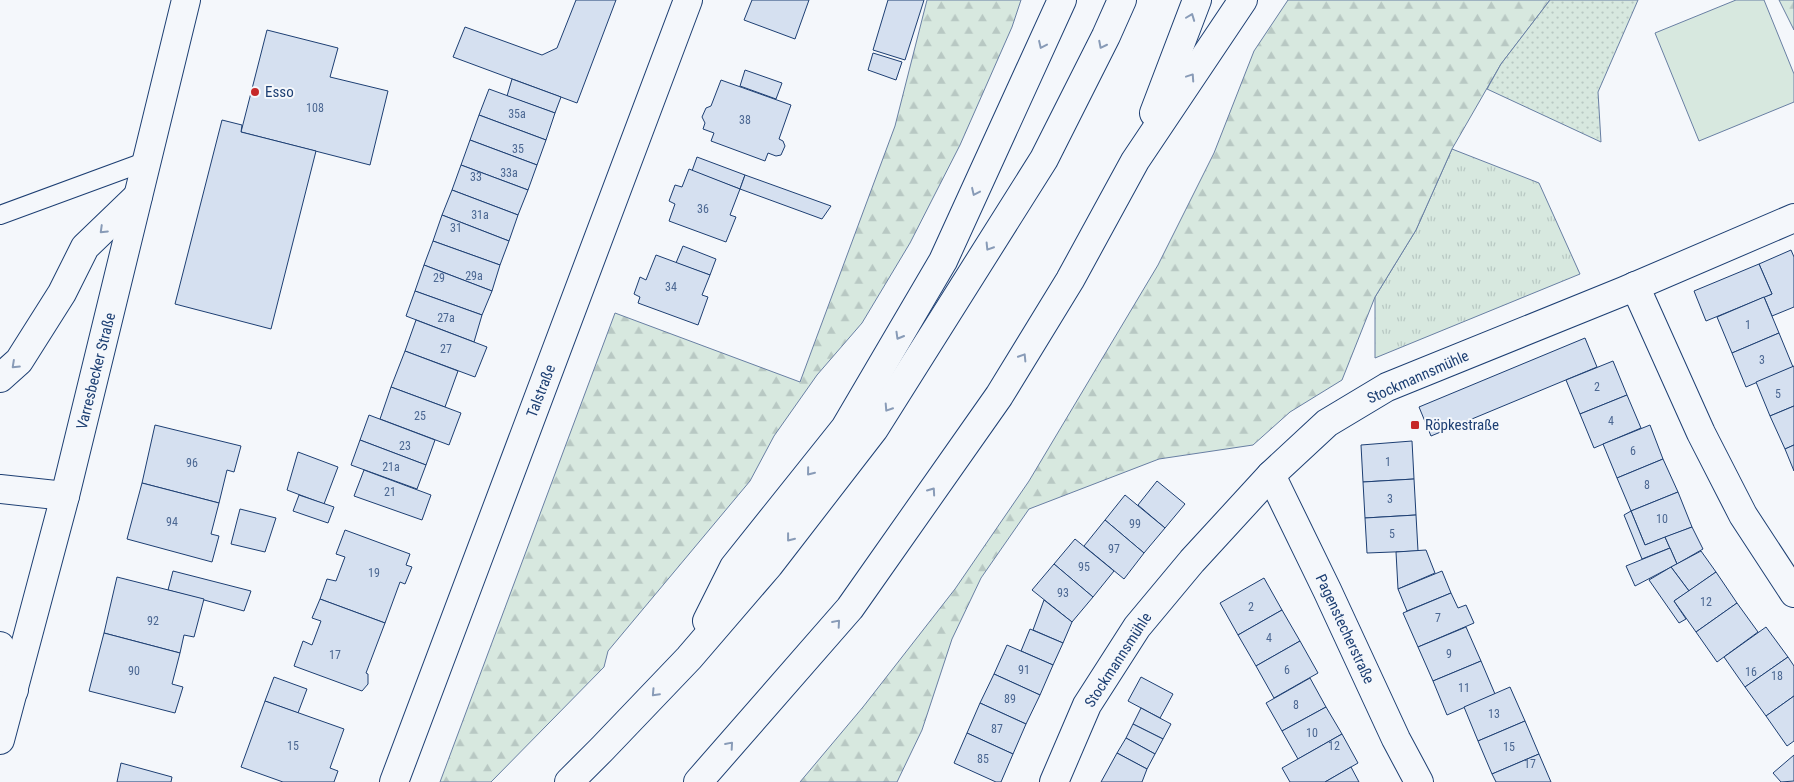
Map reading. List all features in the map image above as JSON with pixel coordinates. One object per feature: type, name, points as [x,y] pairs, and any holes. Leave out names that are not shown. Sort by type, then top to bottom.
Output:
[{"type":"main road","name":"Varresbecker Straße","points":[[0,740],[65,496],[186,0]]},
{"type":"main road","name":"Talstraße","points":[[394,782],[688,0]]},
{"type":"main road","points":[[689,658],[734,567],[845,428],[943,261],[1062,0]]},
{"type":"main road","points":[[568,782],[689,658],[769,565],[874,429],[1044,160],[1122,0]]},
{"type":"main road","points":[[1135,161],[1197,0]]},
{"type":"main road","points":[[698,782],[850,608],[999,396],[1070,280],[1135,161],[1243,0]]},
{"type":"main road","points":[[0,378],[20,361],[62,293],[85,247],[138,196]]},
{"type":"main road","name":"Stockmannsmühle","points":[[1054,782],[1087,705],[1137,627],[1192,561],[1271,475],[1327,423],[1387,387],[1635,286],[1794,218]]},
{"type":"main road","points":[[1635,286],[1701,433],[1743,515],[1794,593]]},
{"type":"main road","name":"Pagenstecherstraße","points":[[1271,475],[1396,739],[1419,782]]},
{"type":"main road","points":[[0,489],[65,496]]},
{"type":"main road","points":[[0,646],[14,690]]},
{"type":"lane","points":[[0,215],[147,162]]},
{"type":"green space","points":[[927,0],[1021,0],[1012,27],[960,145],[910,243],[862,323],[817,375],[774,436],[750,481],[608,651],[604,667],[491,782],[440,782],[615,313],[800,382],[895,126]]},
{"type":"green space","points":[[1288,0],[1550,0],[1501,64],[1452,149],[1416,230],[1375,297],[1342,380],[1290,412],[1253,445],[1159,459],[1029,509],[981,578],[952,639],[922,730],[897,782],[800,782],[863,707],[955,589],[1029,481],[1158,265],[1214,153],[1254,51]]},
{"type":"green space","points":[[1550,0],[1638,0],[1598,92],[1601,142],[1487,89],[1501,64]]},
{"type":"green space","points":[[1736,0],[1764,0],[1794,74],[1794,102],[1699,141],[1655,33]]},
{"type":"green space","points":[[1779,0],[1794,0],[1794,30]]},
{"type":"green space","points":[[1452,149],[1539,183],[1580,274],[1375,358],[1375,297],[1416,230]]},
{"type":"building","points":[[576,0],[616,0],[577,103],[453,57],[465,27],[542,55],[557,48]]},
{"type":"building","points":[[752,0],[809,0],[795,39],[744,20]]},
{"type":"building","points":[[888,0],[924,0],[905,60],[873,50]]},
{"type":"building","points":[[267,30],[338,48],[330,77],[388,91],[370,165],[241,132]]},
{"type":"building","points":[[873,53],[902,62],[896,80],[868,70]]},
{"type":"building","points":[[745,70],[782,83],[776,99],[740,86]]},
{"type":"building","points":[[512,79],[561,97],[555,113],[507,96]]},
{"type":"building","points":[[721,80],[791,105],[779,139],[783,141],[785,146],[781,155],[776,156],[768,153],[765,161],[711,141],[714,133],[703,129],[705,123],[702,117],[706,108],[711,106]]},
{"type":"building","points":[[489,89],[555,113],[546,140],[479,115]]},
{"type":"building","points":[[479,115],[546,140],[537,165],[470,140]]},
{"type":"building","points":[[222,120],[242,125],[241,132],[316,151],[271,329],[175,304]]},
{"type":"building","points":[[470,140],[537,165],[528,190],[461,165]]},
{"type":"building","points":[[697,157],[745,175],[740,189],[692,171]]},
{"type":"building","points":[[461,165],[528,190],[518,215],[452,190]]},
{"type":"building","points":[[689,169],[740,189],[730,215],[736,217],[726,242],[669,221],[675,204],[669,201],[675,185],[682,187]]},
{"type":"building","points":[[745,175],[831,206],[822,219],[740,189]]},
{"type":"building","points":[[452,190],[518,215],[509,241],[442,215]]},
{"type":"building","points":[[442,215],[509,241],[500,265],[433,241]]},
{"type":"building","points":[[433,241],[500,265],[492,291],[424,265]]},
{"type":"building","points":[[683,246],[716,259],[710,275],[676,263]]},
{"type":"building","points":[[1791,250],[1794,257],[1794,307],[1772,316],[1764,297],[1772,294],[1759,264]]},
{"type":"building","points":[[656,255],[710,275],[702,295],[708,297],[698,325],[638,303],[640,297],[634,294],[640,277],[646,280]]},
{"type":"building","points":[[1759,264],[1772,294],[1706,321],[1694,291]]},
{"type":"building","points":[[424,265],[492,291],[482,315],[415,291]]},
{"type":"building","points":[[415,291],[482,315],[474,342],[406,316]]},
{"type":"building","points":[[1764,297],[1779,333],[1732,353],[1717,317]]},
{"type":"building","points":[[416,320],[487,347],[475,377],[405,351]]},
{"type":"building","points":[[1779,333],[1793,367],[1746,387],[1732,353]]},
{"type":"building","points":[[1585,338],[1597,367],[1431,436],[1419,407]]},
{"type":"building","points":[[405,351],[458,371],[445,407],[391,387]]},
{"type":"building","points":[[1613,361],[1627,395],[1580,414],[1566,380]]},
{"type":"building","points":[[1794,366],[1794,406],[1770,416],[1756,382]]},
{"type":"building","points":[[391,387],[461,413],[449,445],[380,419]]},
{"type":"building","points":[[1627,395],[1641,428],[1594,448],[1580,414]]},
{"type":"building","points":[[1794,406],[1794,445],[1785,449],[1770,416]]},
{"type":"building","points":[[369,415],[435,440],[426,465],[360,440]]},
{"type":"building","points":[[155,425],[241,446],[234,472],[227,470],[219,503],[142,483]]},
{"type":"building","points":[[1650,425],[1663,459],[1617,478],[1603,444]]},
{"type":"building","points":[[360,440],[426,465],[417,489],[351,465]]},
{"type":"building","points":[[1412,441],[1414,479],[1363,482],[1361,445]]},
{"type":"building","points":[[1794,445],[1794,471],[1785,449]]},
{"type":"building","points":[[298,452],[338,467],[324,504],[287,490]]},
{"type":"building","points":[[1663,459],[1678,492],[1631,511],[1617,478]]},
{"type":"building","points":[[364,470],[431,495],[422,520],[354,496]]},
{"type":"building","points":[[1414,479],[1416,515],[1365,518],[1363,482]]},
{"type":"building","points":[[1157,481],[1185,504],[1165,528],[1138,505]]},
{"type":"building","points":[[142,483],[219,503],[211,534],[219,536],[212,562],[127,539]]},
{"type":"building","points":[[1678,492],[1692,527],[1645,545],[1631,511]]},
{"type":"building","points":[[299,495],[334,507],[328,523],[293,511]]},
{"type":"building","points":[[1125,495],[1165,528],[1144,553],[1105,520]]},
{"type":"building","points":[[240,509],[276,518],[265,552],[231,544]]},
{"type":"building","points":[[1631,511],[1645,545],[1665,537],[1670,548],[1642,559],[1624,515]]},
{"type":"building","points":[[1416,515],[1418,551],[1367,553],[1365,518]]},
{"type":"building","points":[[1105,520],[1144,553],[1124,579],[1084,546]]},
{"type":"building","points":[[1692,527],[1703,549],[1677,564],[1665,537]]},
{"type":"building","points":[[345,530],[410,554],[406,565],[412,567],[405,584],[400,582],[385,623],[320,599],[327,579],[336,581],[345,557],[336,554]]},
{"type":"building","points":[[1075,539],[1114,571],[1093,597],[1054,564]]},
{"type":"building","points":[[1670,548],[1677,564],[1635,586],[1626,566]]},
{"type":"building","points":[[1426,550],[1435,573],[1398,589],[1396,552]]},
{"type":"building","points":[[1701,551],[1716,572],[1689,591],[1671,567]]},
{"type":"building","points":[[1054,564],[1093,597],[1072,622],[1032,590]]},
{"type":"building","points":[[1671,567],[1689,591],[1674,601],[1686,619],[1679,623],[1649,580]]},
{"type":"building","points":[[173,571],[251,591],[244,611],[168,590]]},
{"type":"building","points":[[1442,571],[1451,593],[1407,611],[1398,589]]},
{"type":"building","points":[[1716,572],[1737,603],[1696,632],[1674,601]]},
{"type":"building","points":[[117,577],[204,599],[194,637],[184,635],[180,653],[104,633]]},
{"type":"building","points":[[1264,578],[1282,610],[1238,635],[1220,603]]},
{"type":"building","points":[[1451,593],[1458,608],[1466,605],[1474,623],[1418,647],[1403,613]]},
{"type":"building","points":[[320,599],[385,623],[366,673],[368,674],[368,684],[362,691],[294,666],[303,641],[312,645],[321,621],[312,618]]},
{"type":"building","points":[[1044,600],[1072,622],[1063,643],[1033,630]]},
{"type":"building","points":[[1737,603],[1758,632],[1717,662],[1696,632]]},
{"type":"building","points":[[1282,610],[1300,641],[1256,666],[1238,635]]},
{"type":"building","points":[[1466,627],[1481,661],[1433,681],[1418,647]]},
{"type":"building","points":[[1766,627],[1788,657],[1745,687],[1724,657]]},
{"type":"building","points":[[1030,629],[1063,643],[1053,665],[1021,651]]},
{"type":"building","points":[[104,633],[180,653],[172,684],[183,687],[175,713],[89,691]]},
{"type":"building","points":[[1300,641],[1318,673],[1274,698],[1256,666]]},
{"type":"building","points":[[1007,645],[1053,665],[1040,695],[994,674]]},
{"type":"building","points":[[1788,657],[1794,666],[1794,696],[1766,716],[1745,687]]},
{"type":"building","points":[[1481,661],[1495,694],[1447,715],[1433,681]]},
{"type":"building","points":[[994,674],[1040,695],[1026,724],[980,703]]},
{"type":"building","points":[[274,677],[307,689],[298,713],[265,701]]},
{"type":"building","points":[[1141,677],[1173,694],[1160,718],[1128,701]]},
{"type":"building","points":[[1310,678],[1326,707],[1282,731],[1266,703]]},
{"type":"building","points":[[1510,687],[1525,721],[1478,741],[1464,707]]},
{"type":"building","points":[[1794,696],[1794,741],[1787,746],[1766,716]]},
{"type":"building","points":[[265,701],[344,729],[330,768],[338,771],[334,782],[283,782],[241,767]]},
{"type":"building","points":[[980,703],[1026,724],[1013,754],[967,733]]},
{"type":"building","points":[[1326,707],[1342,734],[1298,759],[1282,731]]},
{"type":"building","points":[[1141,708],[1171,724],[1163,739],[1133,724]]},
{"type":"building","points":[[1525,721],[1539,754],[1492,774],[1478,741]]},
{"type":"building","points":[[1133,724],[1163,739],[1155,754],[1126,738]]},
{"type":"building","points":[[967,733],[1013,754],[1001,782],[996,782],[954,763]]},
{"type":"building","points":[[1342,734],[1358,763],[1325,782],[1290,782],[1282,768]]},
{"type":"building","points":[[1126,738],[1155,754],[1147,769],[1117,753]]},
{"type":"building","points":[[1117,753],[1147,769],[1142,782],[1101,782]]},
{"type":"building","points":[[1539,754],[1551,782],[1496,782],[1492,774]]},
{"type":"building","points":[[1794,755],[1794,781],[1781,782],[1773,773]]},
{"type":"building","points":[[121,763],[172,777],[171,782],[117,782]]},
{"type":"building","points":[[1351,767],[1359,782],[1325,782]]},
{"type":"place","name":"Esso","points":[[255,92]]},
{"type":"place","name":"Röpkestraße","points":[[1415,425]]}]
